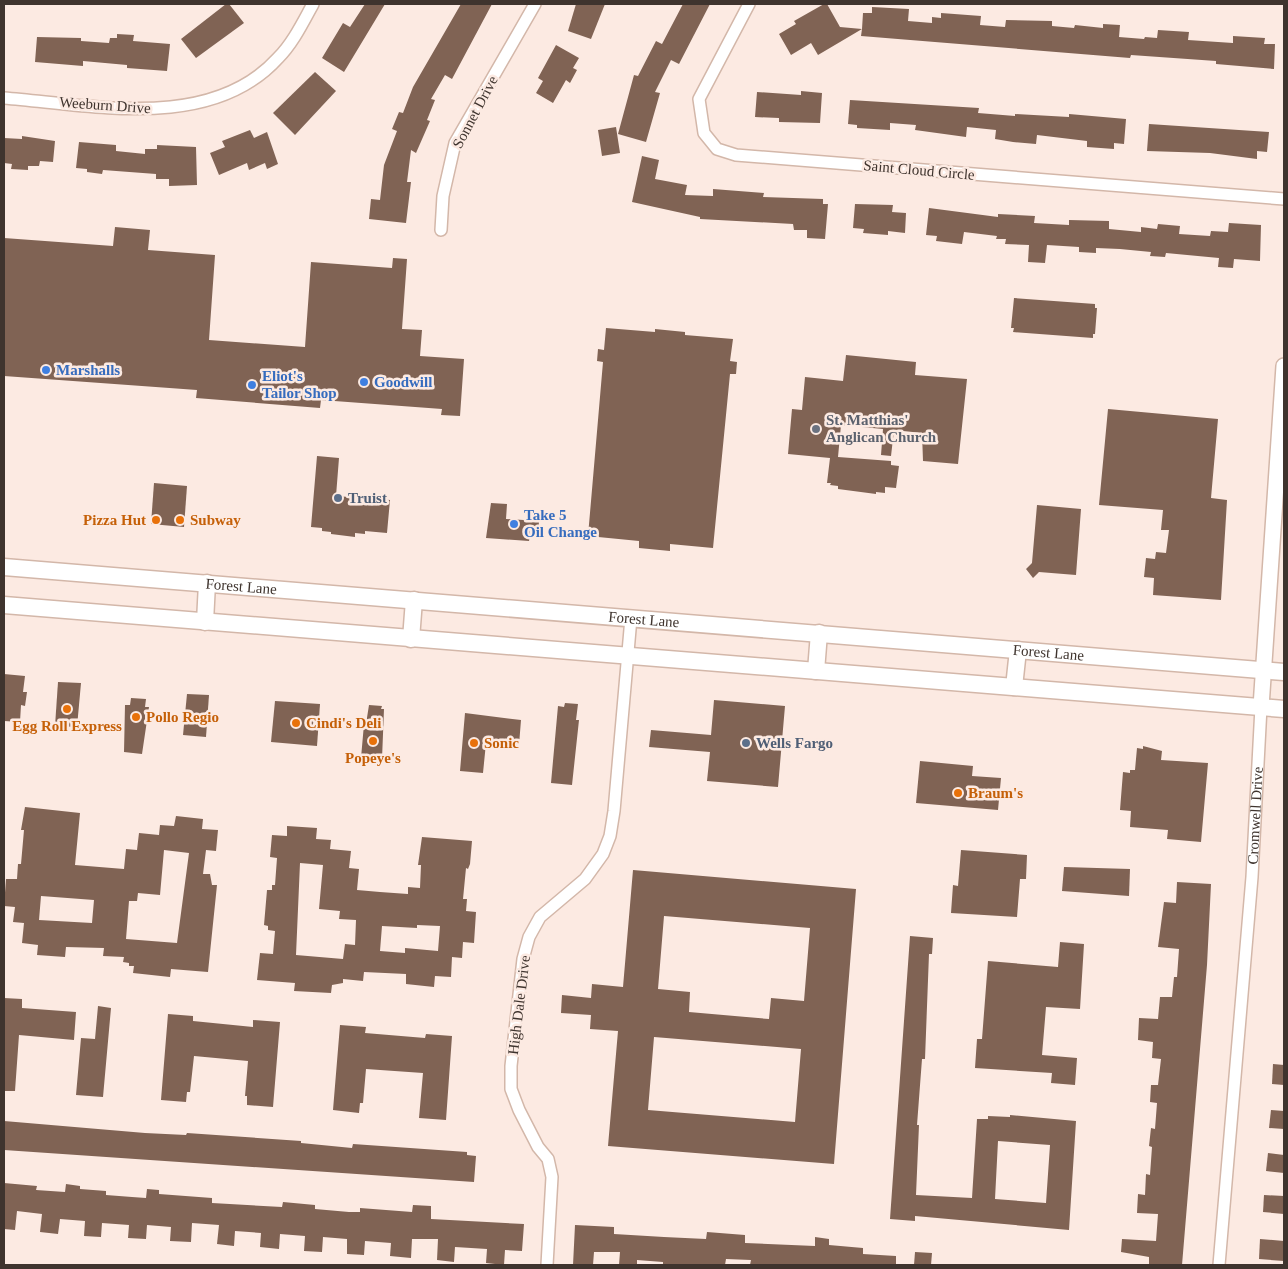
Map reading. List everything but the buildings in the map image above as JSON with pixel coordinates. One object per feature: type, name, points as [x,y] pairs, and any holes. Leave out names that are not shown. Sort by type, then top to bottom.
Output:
[{"type":"main road","name":"Forest Lane","points":[[4,567],[207,582],[1284,672]]},
{"type":"main road","points":[[205,622],[207,582]]},
{"type":"main road","points":[[411,638],[414,600]]},
{"type":"main road","points":[[4,605],[1284,709]]},
{"type":"main road","points":[[816,671],[819,633]]},
{"type":"main road","points":[[1014,687],[1018,650]]},
{"type":"street","name":"Weeburn Drive","points":[[4,98],[154,110],[212,100],[238,88],[278,58],[313,4]]},
{"type":"street","name":"Sonnet Drive","points":[[441,230],[443,196],[455,143],[535,4]]},
{"type":"street","name":"Saint Cloud Circle","points":[[749,4],[698,100],[704,134],[717,149],[745,156],[1284,199]]},
{"type":"street","name":"Cromwell Drive","points":[[1219,1265],[1252,877],[1262,670],[1284,366]]},
{"type":"street","name":"High Dale Drive","points":[[547,1265],[552,1177],[548,1159],[538,1147],[519,1110],[512,1089],[511,1066],[523,959],[529,937],[540,917],[585,879],[603,854],[610,836],[632,618]]},
{"type":"place","name":"Marshalls","points":[[46,370]]},
{"type":"place","name":"Goodwill","points":[[364,382]]},
{"type":"place","name":"Eliot's Tailor Shop","points":[[252,385]]},
{"type":"place","name":"St. Matthias' Anglican Church","points":[[816,429]]},
{"type":"place","name":"Truist","points":[[338,498]]},
{"type":"place","name":"Pizza Hut","points":[[156,520]]},
{"type":"place","name":"Subway","points":[[180,520]]},
{"type":"place","name":"Take 5 Oil Change","points":[[514,524]]},
{"type":"place","name":"Egg Roll Express","points":[[67,709]]},
{"type":"place","name":"Pollo Regio","points":[[136,717]]},
{"type":"place","name":"Cindi's Deli","points":[[296,723]]},
{"type":"place","name":"Popeye's","points":[[373,741]]},
{"type":"place","name":"Sonic","points":[[474,743]]},
{"type":"place","name":"Wells Fargo","points":[[746,743]]},
{"type":"place","name":"Braum's","points":[[958,793]]}]
